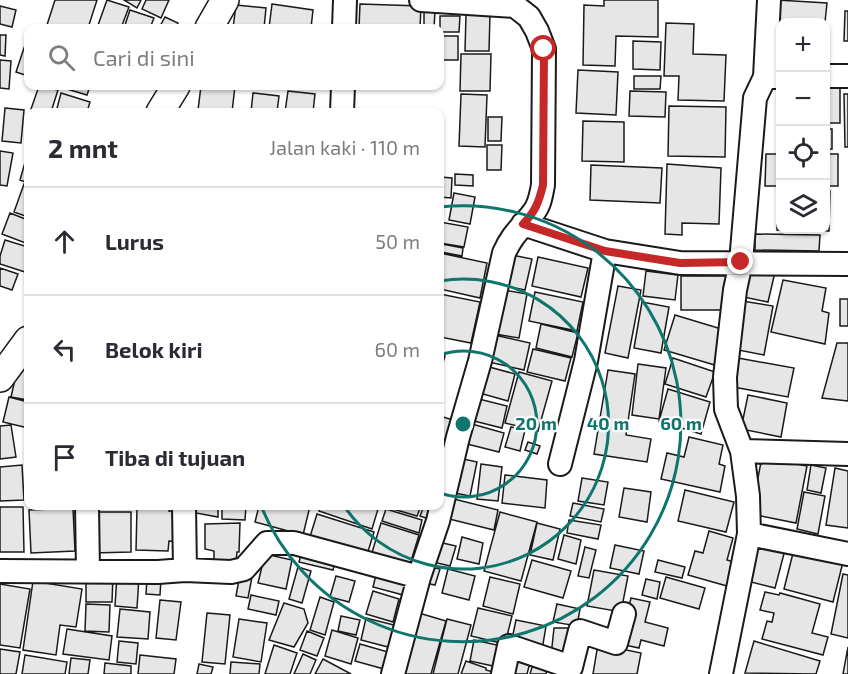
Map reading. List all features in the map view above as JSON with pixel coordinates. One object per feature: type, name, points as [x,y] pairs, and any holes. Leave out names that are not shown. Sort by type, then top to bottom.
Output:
[{"type":"street","points":[[211,24],[225,0]]},
{"type":"street","points":[[344,24],[345,0]]},
{"type":"street","points":[[421,0],[515,6],[529,17],[544,49],[543,185],[534,213],[511,238],[504,254],[480,361],[458,436],[444,496]]},
{"type":"street","points":[[721,674],[749,534],[748,496],[742,451],[726,409],[725,376],[735,290],[767,82],[769,0]]},
{"type":"street","points":[[830,76],[848,76]]},
{"type":"street","points":[[162,108],[174,90]]},
{"type":"street","points":[[342,108],[343,90]]},
{"type":"street","points":[[523,224],[605,251],[680,263],[848,264]]},
{"type":"street","points":[[560,464],[586,361],[605,251]]},
{"type":"street","points":[[0,378],[24,352]]},
{"type":"street","points":[[742,451],[848,454]]},
{"type":"street","points":[[87,510],[88,571]]},
{"type":"street","points":[[184,510],[185,570]]},
{"type":"street","points":[[393,674],[418,577],[441,510]]},
{"type":"street","points":[[749,534],[848,554]]},
{"type":"street","points":[[0,571],[158,572],[185,570],[231,572],[244,569],[267,543],[294,543],[418,577]]},
{"type":"street","points":[[503,674],[509,646],[571,667],[580,631],[616,643],[624,614]]},
{"type":"building","points":[[55,0],[97,0],[89,24],[47,24]]},
{"type":"building","points":[[107,0],[129,7],[123,24],[98,24]]},
{"type":"building","points":[[124,0],[141,0],[137,8]]},
{"type":"building","points":[[146,0],[169,0],[161,18],[142,9]]},
{"type":"building","points":[[604,0],[658,0],[658,37],[616,36],[615,66],[583,65],[584,5],[604,6]]},
{"type":"building","points":[[777,0],[827,3],[825,18],[776,18],[776,29],[773,29]]},
{"type":"building","points":[[272,4],[313,10],[311,24],[270,24]]},
{"type":"building","points":[[360,4],[421,6],[420,24],[359,24]]},
{"type":"building","points":[[236,5],[266,8],[264,24],[234,24]]},
{"type":"building","points":[[0,6],[16,10],[12,27],[0,24]]},
{"type":"building","points":[[130,10],[154,18],[152,24],[125,24]]},
{"type":"building","points":[[424,11],[435,11],[434,24],[424,24]]},
{"type":"building","points":[[845,11],[848,11],[848,41],[844,41]]},
{"type":"building","points":[[466,14],[490,14],[489,51],[465,51]]},
{"type":"building","points":[[440,16],[460,16],[459,32],[444,32],[444,24],[440,24]]},
{"type":"building","points":[[165,17],[178,23],[177,24],[161,24]]},
{"type":"building","points":[[666,23],[694,24],[693,54],[726,55],[724,101],[678,100],[679,76],[664,76]]},
{"type":"building","points":[[0,35],[6,35],[5,56],[0,55]]},
{"type":"building","points":[[444,36],[458,36],[458,60],[444,60]]},
{"type":"building","points":[[633,41],[661,42],[660,70],[633,69]]},
{"type":"building","points":[[24,48],[24,75],[16,72]]},
{"type":"building","points":[[461,54],[491,54],[490,91],[460,91]]},
{"type":"building","points":[[0,60],[11,61],[9,89],[0,88]]},
{"type":"building","points":[[578,70],[618,72],[616,115],[576,113]]},
{"type":"building","points":[[634,76],[661,76],[660,89],[634,89]]},
{"type":"building","points":[[830,85],[840,85],[840,123],[830,123]]},
{"type":"building","points":[[38,90],[58,90],[52,108],[31,108]]},
{"type":"building","points":[[70,90],[89,90],[87,95]]},
{"type":"building","points":[[200,90],[235,90],[232,108],[198,108]]},
{"type":"building","points":[[288,91],[315,94],[313,108],[286,108]]},
{"type":"building","points":[[630,91],[666,92],[665,117],[629,116]]},
{"type":"building","points":[[61,93],[90,102],[88,108],[57,108]]},
{"type":"building","points":[[253,93],[279,96],[278,108],[251,108]]},
{"type":"building","points":[[461,94],[487,95],[485,147],[459,146]]},
{"type":"building","points":[[844,94],[848,94],[848,147],[845,147]]},
{"type":"building","points":[[669,106],[726,107],[725,157],[668,156]]},
{"type":"building","points":[[5,108],[24,110],[21,143],[2,141]]},
{"type":"building","points":[[488,117],[502,117],[501,141],[488,141]]},
{"type":"building","points":[[583,121],[624,122],[624,162],[582,161]]},
{"type":"building","points":[[830,129],[832,129],[832,149],[830,149]]},
{"type":"building","points":[[487,145],[502,145],[501,170],[487,170]]},
{"type":"building","points":[[0,151],[13,153],[7,186],[0,185]]},
{"type":"building","points":[[766,154],[776,154],[776,186],[765,186]]},
{"type":"building","points":[[830,154],[838,154],[838,186],[830,186]]},
{"type":"building","points":[[667,164],[721,168],[719,224],[682,223],[682,235],[665,234]]},
{"type":"building","points":[[591,165],[662,168],[660,203],[590,200]]},
{"type":"building","points":[[24,166],[24,182],[20,180]]},
{"type":"building","points":[[455,174],[473,175],[473,186],[455,185]]},
{"type":"building","points":[[444,177],[452,178],[451,198],[444,197]]},
{"type":"building","points":[[24,184],[24,216],[14,212]]},
{"type":"building","points":[[454,193],[475,197],[470,224],[449,220]]},
{"type":"building","points":[[10,213],[24,218],[24,242],[2,234]]},
{"type":"building","points":[[444,223],[468,227],[464,247],[444,244]]},
{"type":"building","points":[[755,234],[820,235],[819,251],[755,250]]},
{"type":"building","points":[[5,240],[24,246],[24,272],[0,264]]},
{"type":"building","points":[[444,244],[463,248],[462,256],[444,253]]},
{"type":"building","points":[[444,254],[487,263],[480,298],[444,290]]},
{"type":"building","points":[[507,254],[532,259],[525,290],[500,285]]},
{"type":"building","points":[[538,257],[588,268],[581,297],[532,286]]},
{"type":"building","points":[[745,266],[775,272],[768,302],[739,296]]},
{"type":"building","points":[[0,268],[18,274],[12,290],[0,286]]},
{"type":"building","points":[[646,271],[678,275],[675,300],[643,296]]},
{"type":"building","points":[[681,276],[730,276],[730,310],[681,310]]},
{"type":"building","points":[[783,280],[826,288],[822,311],[829,313],[825,344],[771,332]]},
{"type":"building","points":[[618,286],[641,290],[628,358],[605,353]]},
{"type":"building","points":[[504,290],[527,294],[519,338],[495,334]]},
{"type":"building","points":[[535,292],[583,302],[577,331],[529,321]]},
{"type":"building","points":[[444,295],[480,302],[471,343],[444,338]]},
{"type":"building","points":[[840,299],[848,299],[848,326],[840,326]]},
{"type":"building","points":[[742,301],[773,306],[764,355],[733,349]]},
{"type":"building","points":[[642,302],[669,307],[661,353],[634,348]]},
{"type":"building","points":[[675,315],[728,331],[718,366],[664,350]]},
{"type":"building","points":[[541,324],[578,333],[572,357],[536,348]]},
{"type":"building","points":[[490,334],[530,343],[524,370],[484,361]]},
{"type":"building","points":[[837,343],[848,343],[848,401],[822,398]]},
{"type":"building","points":[[533,349],[571,358],[565,381],[527,372]]},
{"type":"building","points":[[673,358],[715,372],[706,397],[665,384]]},
{"type":"building","points":[[738,358],[794,368],[788,397],[733,387]]},
{"type":"building","points":[[638,364],[666,368],[659,419],[632,415]]},
{"type":"building","points":[[482,365],[515,374],[508,401],[476,392]]},
{"type":"building","points":[[18,366],[24,367],[24,399],[11,397]]},
{"type":"building","points":[[608,370],[635,374],[626,435],[651,439],[647,462],[594,454]]},
{"type":"building","points":[[519,372],[552,381],[538,431],[505,423]]},
{"type":"building","points":[[668,389],[710,402],[701,434],[659,421]]},
{"type":"building","points":[[748,395],[787,403],[781,437],[741,429]]},
{"type":"building","points":[[9,397],[24,401],[24,427],[3,422]]},
{"type":"building","points":[[471,397],[507,406],[502,428],[466,419]]},
{"type":"building","points":[[444,417],[453,420],[444,451]]},
{"type":"building","points":[[465,422],[504,433],[499,452],[459,442]]},
{"type":"building","points":[[11,425],[16,457],[0,459],[0,426]]},
{"type":"building","points":[[511,427],[525,430],[520,451],[505,447]]},
{"type":"building","points":[[689,437],[723,445],[719,464],[725,466],[720,492],[661,479],[667,453],[684,457]]},
{"type":"building","points":[[528,442],[540,446],[537,454],[525,450]]},
{"type":"building","points":[[455,457],[477,462],[470,496],[449,492]]},
{"type":"building","points":[[762,457],[807,466],[796,523],[751,514]]},
{"type":"building","points":[[481,464],[502,467],[498,501],[477,499]]},
{"type":"building","points":[[22,465],[24,500],[0,501],[0,467]]},
{"type":"building","points":[[811,465],[826,468],[821,493],[807,490]]},
{"type":"building","points":[[835,468],[848,471],[848,528],[826,525]]},
{"type":"building","points":[[505,475],[547,480],[545,508],[502,503]]},
{"type":"building","points":[[582,478],[608,482],[604,505],[578,501]]},
{"type":"building","points":[[624,488],[651,492],[647,522],[619,517]]},
{"type":"building","points":[[685,490],[734,502],[726,532],[678,521]]},
{"type":"building","points":[[804,492],[825,496],[818,534],[797,529]]},
{"type":"building","points":[[446,497],[498,510],[494,530],[441,517]]},
{"type":"building","points":[[573,503],[604,509],[601,522],[570,516]]},
{"type":"building","points":[[0,507],[23,507],[24,552],[0,552]]},
{"type":"building","points":[[29,510],[73,510],[75,551],[31,553]]},
{"type":"building","points":[[137,510],[182,512],[182,542],[169,541],[168,551],[136,550]]},
{"type":"building","points":[[196,510],[218,510],[218,517],[196,513]]},
{"type":"building","points":[[222,510],[246,510],[245,520],[222,519]]},
{"type":"building","points":[[258,510],[309,510],[303,535],[255,522]]},
{"type":"building","points":[[319,510],[378,510],[372,529]]},
{"type":"building","points":[[386,510],[422,520],[419,533],[382,521]]},
{"type":"building","points":[[397,510],[419,510],[417,516]]},
{"type":"building","points":[[422,510],[432,510],[429,519],[420,516]]},
{"type":"building","points":[[92,512],[131,512],[131,552],[92,553]]},
{"type":"building","points":[[500,512],[537,522],[521,581],[484,571]]},
{"type":"building","points":[[317,514],[374,532],[366,558],[309,540]]},
{"type":"building","points":[[569,520],[601,525],[598,539],[567,533]]},
{"type":"building","points":[[240,523],[239,552],[237,552],[236,562],[214,562],[214,551],[205,549],[205,524]]},
{"type":"building","points":[[381,523],[419,535],[408,571],[370,559]]},
{"type":"building","points":[[537,523],[560,529],[553,560],[530,555]]},
{"type":"building","points":[[709,531],[733,538],[727,560],[734,562],[727,586],[688,575],[695,551],[703,553]]},
{"type":"building","points":[[564,535],[581,540],[576,564],[558,559]]},
{"type":"building","points":[[462,537],[483,543],[479,564],[457,559]]},
{"type":"building","points":[[754,537],[786,546],[775,588],[743,580]]},
{"type":"building","points":[[434,541],[456,546],[450,566],[429,561]]},
{"type":"building","points":[[615,545],[644,551],[639,574],[610,568]]},
{"type":"building","points":[[795,545],[844,558],[833,602],[784,589]]},
{"type":"building","points":[[303,547],[337,555],[333,570],[299,562]]},
{"type":"building","points":[[585,547],[596,550],[589,578],[578,576]]},
{"type":"building","points":[[265,554],[292,560],[286,589],[258,583]]},
{"type":"building","points":[[532,560],[571,571],[563,598],[524,587]]},
{"type":"building","points":[[658,560],[685,567],[682,578],[655,572]]},
{"type":"building","points":[[426,566],[440,569],[435,585],[421,582]]},
{"type":"building","points":[[298,567],[311,571],[302,603],[289,599]]},
{"type":"building","points":[[448,569],[475,576],[469,600],[442,593]]},
{"type":"building","points":[[594,570],[628,576],[621,612],[587,606]]},
{"type":"building","points":[[377,571],[412,580],[407,596],[373,587]]},
{"type":"building","points":[[240,574],[252,577],[248,598],[236,596]]},
{"type":"building","points":[[843,574],[848,575],[848,638],[831,634]]},
{"type":"building","points":[[86,575],[113,576],[112,602],[86,602]]},
{"type":"building","points":[[117,575],[139,577],[137,608],[115,606]]},
{"type":"building","points":[[336,576],[355,581],[349,602],[330,597]]},
{"type":"building","points":[[490,577],[520,584],[513,614],[483,606]]},
{"type":"building","points":[[666,577],[705,588],[699,609],[660,598]]},
{"type":"building","points":[[147,578],[161,579],[160,595],[146,594]]},
{"type":"building","points":[[646,579],[660,582],[657,599],[642,595]]},
{"type":"building","points":[[33,581],[82,589],[76,627],[60,625],[56,655],[23,650]]},
{"type":"building","points":[[0,584],[30,589],[20,648],[0,645]]},
{"type":"building","points":[[373,591],[399,599],[393,622],[366,614]]},
{"type":"building","points":[[765,592],[779,595],[780,593],[820,604],[812,633],[828,637],[823,655],[762,639],[767,621],[772,622],[774,613],[760,610]]},
{"type":"building","points":[[251,595],[279,601],[276,615],[248,609]]},
{"type":"building","points":[[320,597],[334,602],[325,635],[310,630]]},
{"type":"building","points":[[631,598],[650,602],[645,622],[668,628],[664,646],[641,640],[639,648],[620,644]]},
{"type":"building","points":[[160,600],[181,602],[176,640],[156,638]]},
{"type":"building","points":[[284,603],[304,609],[308,623],[294,647],[269,640]]},
{"type":"building","points":[[86,604],[110,605],[109,632],[85,631]]},
{"type":"building","points":[[557,604],[580,609],[577,626],[553,622]]},
{"type":"building","points":[[478,608],[512,616],[505,644],[471,636]]},
{"type":"building","points":[[120,609],[150,612],[148,639],[117,637]]},
{"type":"building","points":[[412,611],[446,621],[431,674],[403,674]]},
{"type":"building","points":[[207,613],[230,615],[225,664],[202,662]]},
{"type":"building","points":[[341,616],[360,620],[356,635],[338,631]]},
{"type":"building","points":[[366,618],[394,625],[388,647],[361,640]]},
{"type":"building","points":[[239,619],[267,623],[261,662],[233,657]]},
{"type":"building","points":[[447,619],[471,625],[458,674],[433,674]]},
{"type":"building","points":[[516,620],[546,626],[542,650],[511,644]]},
{"type":"building","points":[[554,628],[574,628],[572,658],[551,656]]},
{"type":"building","points":[[67,629],[112,636],[109,660],[63,654]]},
{"type":"building","points":[[332,630],[358,638],[351,664],[325,656]]},
{"type":"building","points":[[307,631],[324,638],[317,656],[300,650]]},
{"type":"building","points":[[474,640],[506,647],[502,668],[470,661]]},
{"type":"building","points":[[119,641],[138,643],[136,664],[117,662]]},
{"type":"building","points":[[754,641],[820,661],[816,674],[745,673]]},
{"type":"building","points":[[360,644],[388,652],[384,669],[355,661]]},
{"type":"building","points":[[598,644],[641,653],[637,674],[593,674]]},
{"type":"building","points":[[274,645],[297,653],[290,674],[265,674]]},
{"type":"building","points":[[848,647],[848,674],[843,674]]},
{"type":"building","points":[[0,649],[20,652],[16,674],[0,674]]},
{"type":"building","points":[[511,653],[531,659],[527,674],[506,674]]},
{"type":"building","points":[[303,654],[316,660],[310,674],[294,674]]},
{"type":"building","points":[[25,655],[67,662],[65,674],[22,674]]},
{"type":"building","points":[[140,655],[176,659],[174,674],[138,674]]},
{"type":"building","points":[[71,658],[90,660],[88,674],[69,674]]},
{"type":"building","points":[[323,659],[351,674],[315,674]]},
{"type":"building","points":[[466,661],[493,672],[492,674],[461,674]]},
{"type":"building","points":[[231,662],[260,664],[259,674],[230,674]]},
{"type":"building","points":[[105,663],[131,666],[131,674],[104,674]]},
{"type":"building","points":[[199,664],[213,667],[211,674],[197,674]]},
{"type":"building","points":[[533,664],[547,668],[546,674],[530,674]]},
{"type":"route","points":[[544,49],[543,185],[534,213],[523,224],[605,251],[680,263],[741,262]]}]
